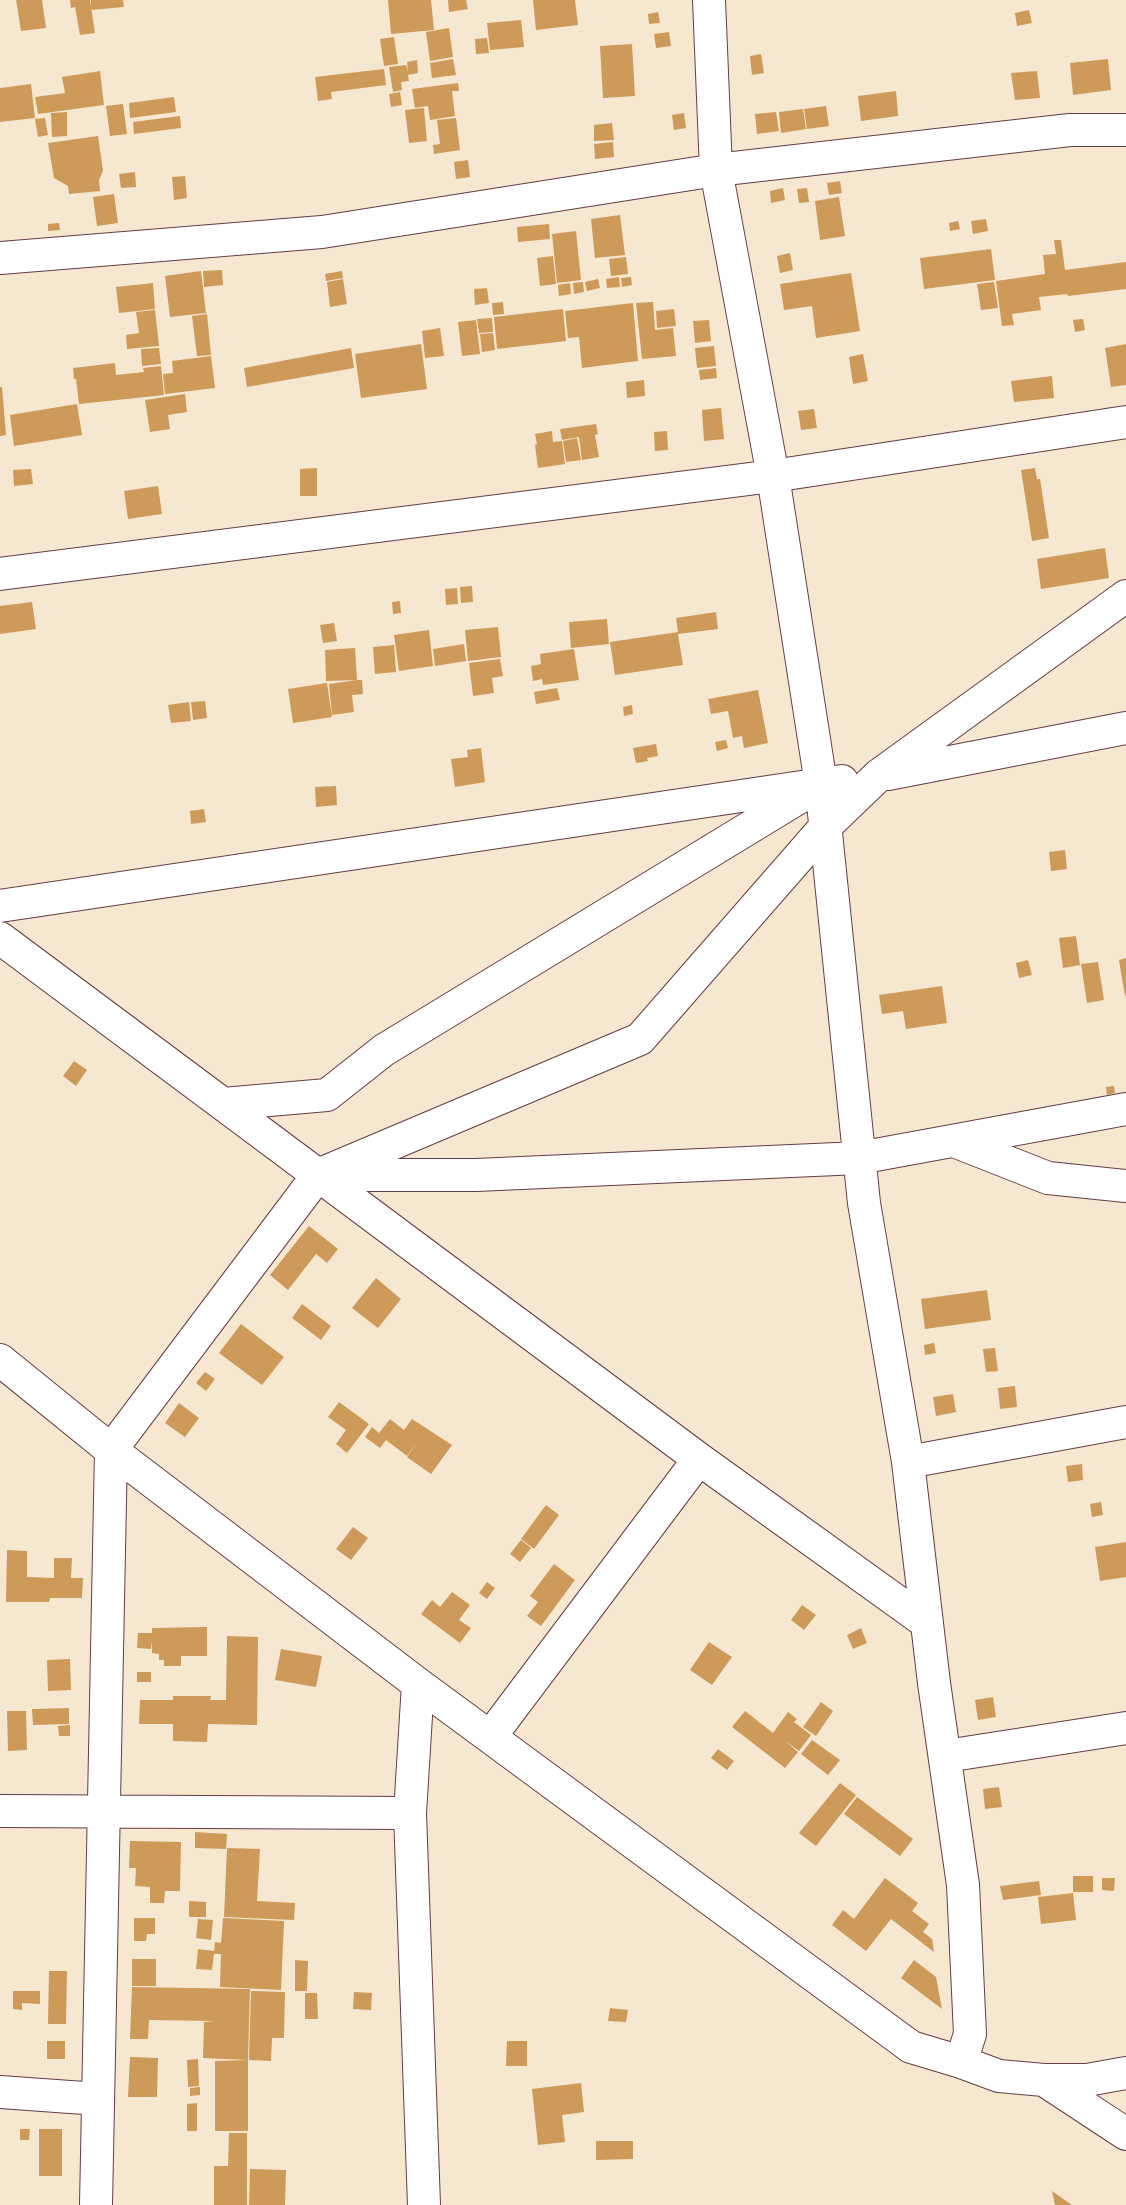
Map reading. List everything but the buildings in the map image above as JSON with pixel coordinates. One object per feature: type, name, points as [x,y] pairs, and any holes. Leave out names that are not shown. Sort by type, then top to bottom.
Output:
[{"type":"street","points":[[709,0],[716,170],[773,476],[821,784],[864,1203],[908,1462],[927,1623],[963,1885],[970,2034],[961,2062]]},
{"type":"street","points":[[0,258],[322,232],[716,170],[1070,130],[1126,130]]},
{"type":"street","points":[[0,574],[773,476],[1126,422]]},
{"type":"street","points":[[96,2205],[111,1450],[318,1175],[640,1039],[826,826],[879,776],[1126,596]]},
{"type":"street","points":[[0,906],[879,776],[1126,728]]},
{"type":"street","points":[[223,1104],[327,1095],[384,1050],[821,784]]},
{"type":"street","points":[[0,938],[699,1459],[927,1623]]},
{"type":"street","points":[[318,1175],[476,1175],[859,1158],[1126,1109]]},
{"type":"street","points":[[954,1141],[1048,1178],[1126,1186]]},
{"type":"street","points":[[0,1360],[111,1450],[418,1684],[911,2047],[999,2076],[1044,2080],[1088,2080],[1126,2073]]},
{"type":"street","points":[[908,1462],[1126,1422]]},
{"type":"street","points":[[490,1737],[699,1459]]},
{"type":"street","points":[[418,1684],[410,1813],[423,2205]]},
{"type":"street","points":[[946,1756],[1126,1728]]},
{"type":"street","points":[[0,1811],[410,1813]]},
{"type":"street","points":[[1044,2080],[1126,2133]]},
{"type":"street","points":[[0,2092],[98,2099]]}]
